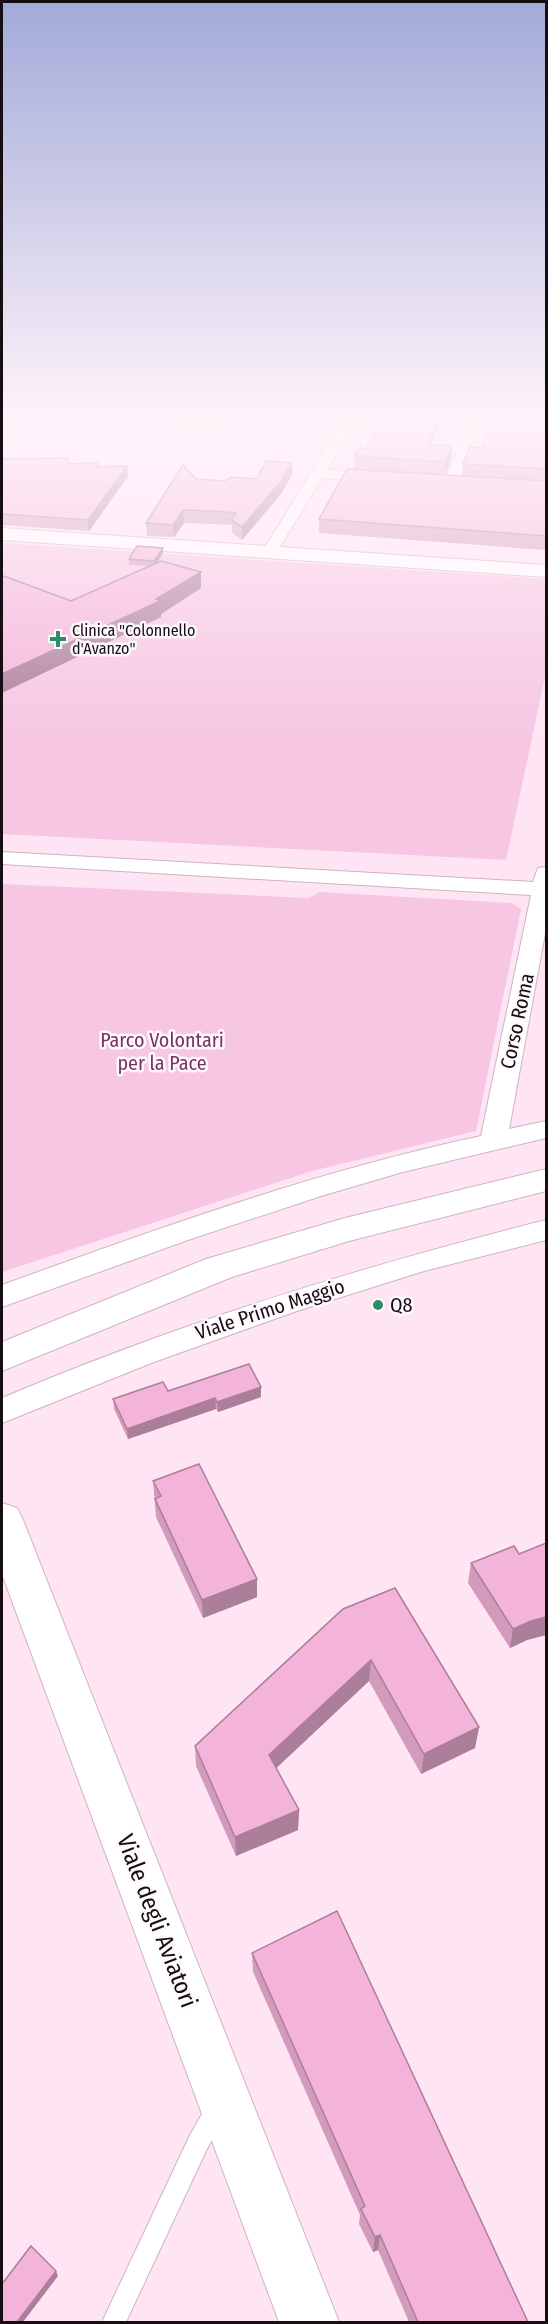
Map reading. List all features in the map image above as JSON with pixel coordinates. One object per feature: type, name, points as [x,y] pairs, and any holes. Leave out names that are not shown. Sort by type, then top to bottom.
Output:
[{"type":"main road","points":[[2,534],[546,571]]},
{"type":"main road","points":[[2,1357],[219,1268],[345,1230],[546,1180]]},
{"type":"main road","name":"Viale degli Aviatori","points":[[2,1520],[309,2322]]},
{"type":"street","points":[[270,552],[286,526]]},
{"type":"street","points":[[2,858],[545,891]]},
{"type":"street","name":"Corso Roma","points":[[493,1142],[545,891]]},
{"type":"street","points":[[2,1296],[164,1236],[346,1179],[493,1142],[546,1126]]},
{"type":"street","name":"Viale Primo Maggio","points":[[2,1411],[100,1369],[219,1325],[385,1272],[546,1230]]},
{"type":"lane","points":[[114,2322],[198,2143],[224,2098]]},
{"type":"green space","points":[[2,543],[546,579],[546,672],[506,860],[2,834]]},
{"type":"green space","name":"Parco Volontari per la Pace","points":[[2,884],[309,898],[320,892],[511,903],[521,909],[476,1131],[312,1171],[2,1272]]},
{"type":"building","points":[[419,526],[546,526],[546,536]]},
{"type":"building","points":[[137,546],[163,548],[154,561],[129,559]]},
{"type":"building","points":[[161,561],[201,572],[156,599],[160,601],[2,674],[2,577],[71,601]]},
{"type":"building","points":[[249,1364],[261,1387],[217,1402],[215,1398],[127,1429],[113,1399],[163,1382],[168,1391]]},
{"type":"building","points":[[199,1464],[257,1579],[202,1600],[155,1499],[161,1496],[153,1481]]},
{"type":"building","points":[[546,1543],[546,1617],[513,1629],[471,1563],[514,1546],[519,1554]]},
{"type":"building","points":[[395,1588],[479,1727],[424,1754],[371,1660],[269,1755],[299,1810],[235,1837],[195,1746],[343,1609]]},
{"type":"building","points":[[337,1911],[528,2322],[418,2322],[380,2235],[375,2237],[361,2209],[365,2206],[252,1953]]},
{"type":"building","points":[[31,2246],[56,2271],[17,2322],[2,2322],[2,2284]]},
{"type":"place","name":"Clinica \"Colonnello d'Avanzo\"","points":[[58,639]]},
{"type":"place","name":"Q8","points":[[378,1305]]}]
